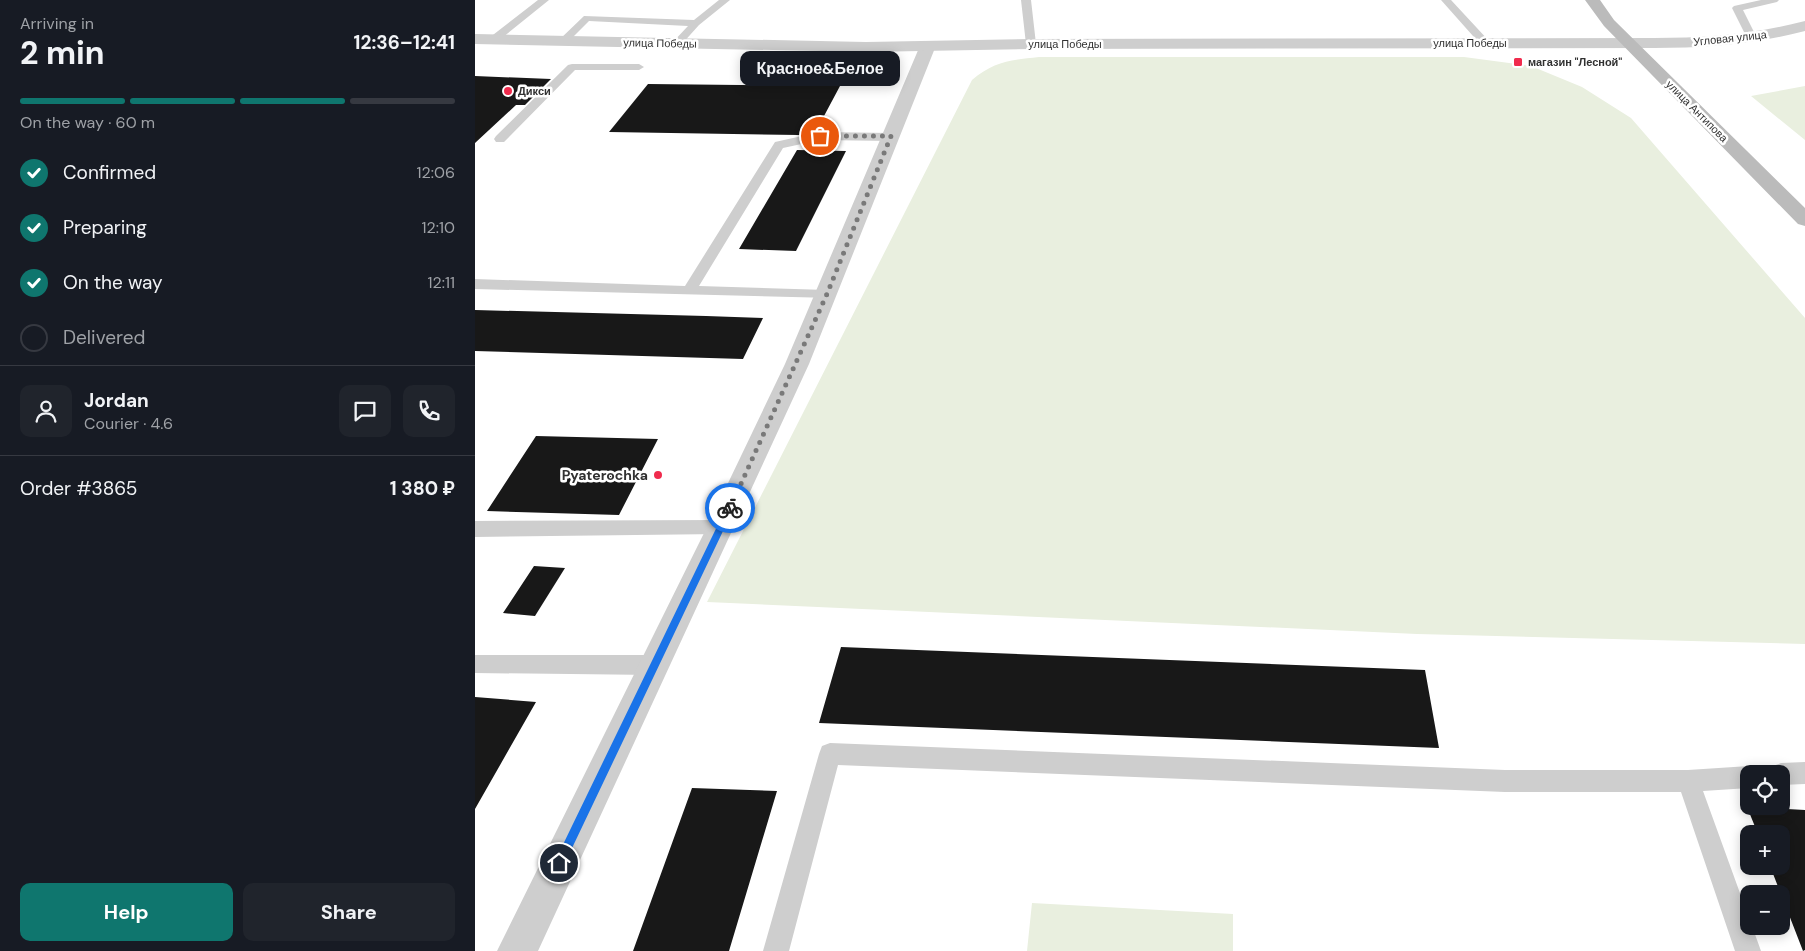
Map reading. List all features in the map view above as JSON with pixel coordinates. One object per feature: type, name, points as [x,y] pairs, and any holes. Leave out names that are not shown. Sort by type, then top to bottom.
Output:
[{"type":"main road","name":"улица Антипова","points":[[1592,0],[1609,23],[1805,220]]},
{"type":"main road","points":[[1642,30],[1668,57]]},
{"type":"main road","name":"улица Антипова","points":[[1681,72],[1765,155]]},
{"type":"street","name":"Угловая улица","points":[[1654,43],[1709,42],[1752,38],[1805,26]]},
{"type":"street","name":"улица Победы","points":[[475,39],[927,48],[1031,44],[1654,43]]},
{"type":"street","points":[[517,951],[721,528],[827,294],[927,48]]},
{"type":"lane","points":[[493,40],[544,0]]},
{"type":"lane","points":[[677,43],[696,23],[725,0]]},
{"type":"lane","points":[[1026,0],[1031,44]]},
{"type":"lane","points":[[1446,0],[1485,43]]},
{"type":"lane","points":[[1752,38],[1737,8],[1773,0]]},
{"type":"lane","points":[[563,41],[587,18],[696,23]]},
{"type":"lane","points":[[500,139],[572,67],[639,67]]},
{"type":"lane","points":[[689,291],[779,145],[820,136],[891,136]]},
{"type":"lane","points":[[475,284],[827,294]]},
{"type":"lane","points":[[475,529],[721,528]]},
{"type":"lane","points":[[475,664],[654,665]]},
{"type":"lane","points":[[776,951],[831,754],[1505,781],[1688,781],[1740,778]]},
{"type":"lane","points":[[1790,774],[1805,773]]},
{"type":"lane","points":[[1688,781],[1748,951]]},
{"type":"green space","points":[[1039,57],[1464,57],[1531,66],[1582,87],[1631,118],[1805,318],[1805,644],[1417,634],[707,602],[972,80],[988,69],[1004,62]]},
{"type":"green space","points":[[1805,86],[1805,140],[1751,96]]},
{"type":"green space","points":[[1032,903],[1233,914],[1233,951],[1027,951]]},
{"type":"building","name":"Дикси","points":[[475,76],[551,79],[525,105],[516,105],[475,143]]},
{"type":"building","points":[[648,84],[840,86],[816,131],[799,135],[609,132]]},
{"type":"building","points":[[797,150],[846,151],[796,251],[739,249]]},
{"type":"building","points":[[475,310],[763,318],[743,359],[475,351]]},
{"type":"building","points":[[536,436],[658,439],[619,515],[487,511]]},
{"type":"building","points":[[534,566],[565,568],[535,616],[503,613]]},
{"type":"building","points":[[841,647],[1425,670],[1439,748],[819,723]]},
{"type":"building","points":[[475,697],[536,702],[475,809]]},
{"type":"building","points":[[692,788],[777,791],[729,951],[633,951]]},
{"type":"building","points":[[1790,809],[1805,810],[1805,950],[1803,951],[1790,918],[1790,885],[1777,885],[1773,875],[1790,875],[1790,825],[1754,825],[1750,815],[1790,815]]},
{"type":"way so far","points":[[730,508],[797,364],[891,136],[820,136]]},
{"type":"place","name":"магазин \"Лесной\"","points":[[1518,62]]},
{"type":"place","name":"Дикси","points":[[508,91]]},
{"type":"place","name":"Красное&Белое","points":[[820,136]]},
{"type":"place","name":"Pyaterochka","points":[[658,475]]},
{"type":"route","points":[[559,863],[730,508]]}]
